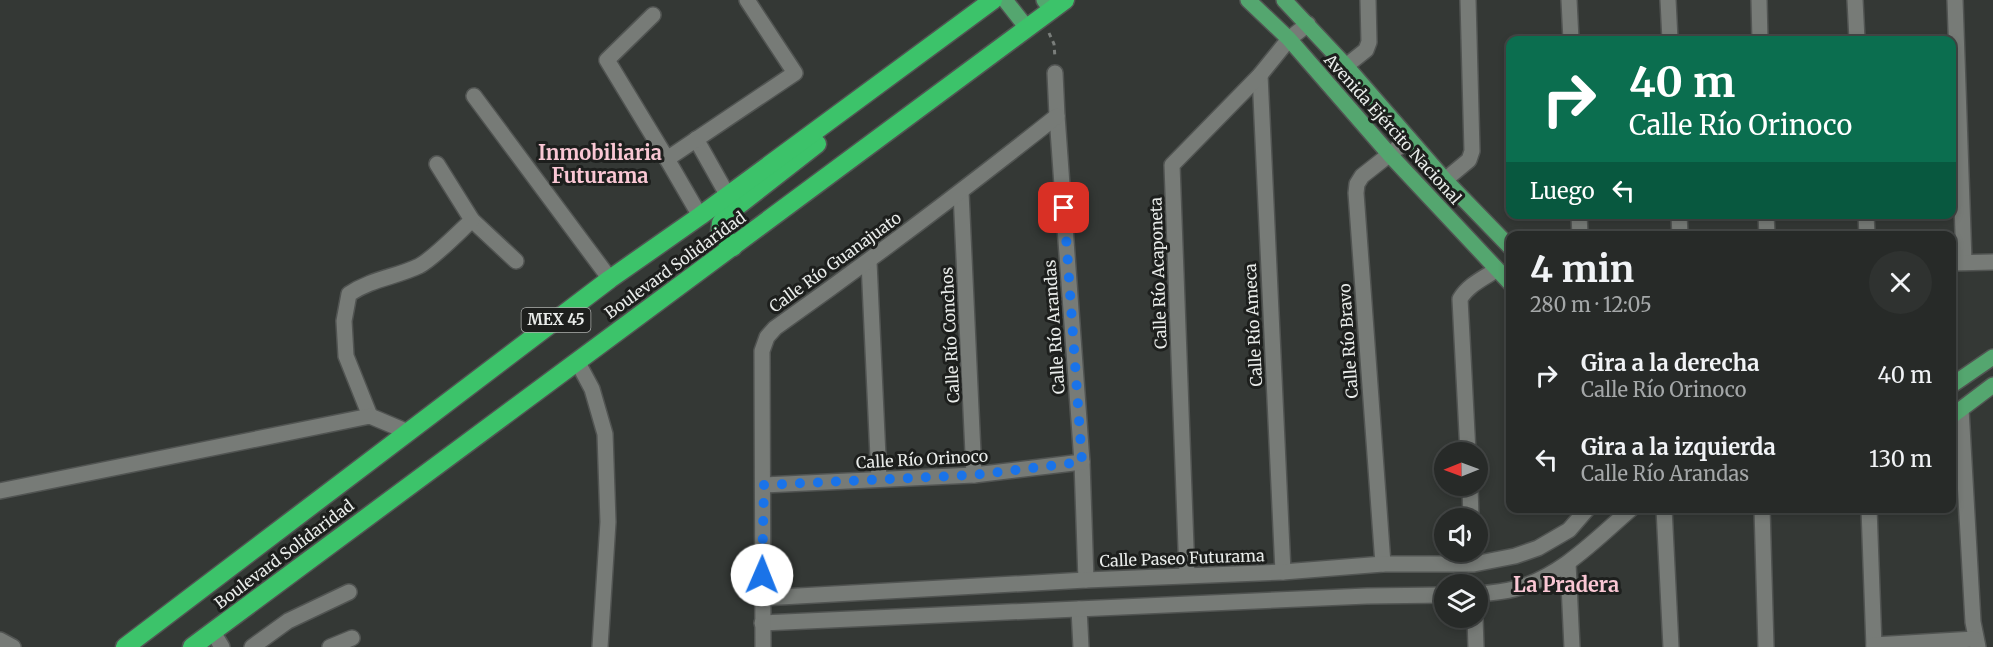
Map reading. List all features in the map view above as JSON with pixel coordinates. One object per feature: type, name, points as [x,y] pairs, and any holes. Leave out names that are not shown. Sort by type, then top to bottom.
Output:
[{"type":"highway","name":"Boulevard Solidaridad","points":[[125,647],[610,279],[852,105],[972,8],[993,0]]},
{"type":"highway","name":"Boulevard Solidaridad","points":[[192,647],[217,639],[577,362],[1046,11]]},
{"type":"highway","points":[[733,247],[720,232],[721,223],[726,215],[788,169],[823,139],[852,105]]},
{"type":"main road","points":[[1005,0],[1046,11]]},
{"type":"main road","name":"Avenida Ejército Nacional","points":[[1248,0],[1289,39],[1390,155],[1506,279]]},
{"type":"main road","name":"Avenida Ejército Nacional","points":[[1284,0],[1346,66],[1445,180],[1506,243]]},
{"type":"main road","points":[[1956,382],[1993,357]]},
{"type":"main road","points":[[1956,413],[1993,385]]},
{"type":"street","points":[[667,159],[795,73],[747,0]]},
{"type":"street","points":[[1346,66],[1366,50],[1370,42],[1368,0]]},
{"type":"street","points":[[1445,180],[1469,160],[1472,151],[1468,0]]},
{"type":"street","points":[[1569,0],[1571,36]]},
{"type":"street","points":[[1668,0],[1670,36]]},
{"type":"street","points":[[1759,0],[1760,36]]},
{"type":"street","points":[[1855,0],[1857,36]]},
{"type":"street","points":[[1955,0],[1955,36]]},
{"type":"street","points":[[653,15],[607,60],[700,216]]},
{"type":"street","name":"Calle Río Acaponeta","points":[[1187,575],[1172,165],[1260,75],[1289,39],[1308,24]]},
{"type":"street","name":"Calle Río Arandas","points":[[1055,73],[1082,462],[1086,580]]},
{"type":"street","name":"Calle Río Ameca","points":[[1260,75],[1283,572]]},
{"type":"street","points":[[1956,88],[1958,263],[1993,262]]},
{"type":"street","points":[[474,96],[610,279]]},
{"type":"street","name":"Calle Río Guanajuato","points":[[763,647],[762,351],[767,338],[775,328],[869,262],[1057,116]]},
{"type":"street","points":[[696,139],[728,196]]},
{"type":"street","name":"Calle Río Bravo","points":[[1383,564],[1356,193],[1357,184],[1362,176],[1409,140]]},
{"type":"street","points":[[438,164],[472,220],[516,261]]},
{"type":"street","name":"Calle Río Conchos","points":[[961,192],[974,475]]},
{"type":"street","points":[[370,416],[346,356],[344,321],[349,294],[363,285],[422,265],[472,220]]},
{"type":"street","points":[[869,262],[879,479]]},
{"type":"street","points":[[1468,442],[1461,299],[1464,292],[1496,270]]},
{"type":"street","points":[[577,362],[592,389],[605,434],[608,522],[600,647]]},
{"type":"street","points":[[1869,513],[1874,646],[1976,643],[1956,413]]},
{"type":"street","points":[[0,491],[370,416],[408,432]]},
{"type":"street","name":"Calle Río Orinoco","points":[[764,485],[974,475],[1082,462]]},
{"type":"street","name":"Calle Paseo Futurama","points":[[1488,557],[1515,556],[1538,548],[1569,530],[1584,513]]},
{"type":"street","points":[[1488,593],[1515,589],[1548,576],[1568,563],[1626,513]]},
{"type":"street","points":[[1664,513],[1671,647]]},
{"type":"street","points":[[1762,513],[1766,647]]},
{"type":"street","name":"Calle Paseo Futurama","points":[[762,598],[1187,575],[1328,570],[1434,561]]},
{"type":"street","points":[[1568,563],[1572,647]]},
{"type":"street","points":[[1328,570],[1328,598]]},
{"type":"street","points":[[1133,579],[1134,606]]},
{"type":"street","points":[[1054,582],[1055,610]]},
{"type":"street","points":[[252,647],[288,621],[349,591]]},
{"type":"street","points":[[762,623],[1434,595]]},
{"type":"street","points":[[1079,609],[1081,647]]},
{"type":"street","points":[[1475,628],[1476,647]]},
{"type":"street","points":[[330,647],[352,638]]},
{"type":"street","points":[[0,640],[13,647]]},
{"type":"path","points":[[1046,11],[1054,44],[1055,73]]},
{"type":"district","name":"Inmobiliaria Futurama","points":[[600,164]]},
{"type":"district","name":"La Pradera","points":[[1566,585]]},
{"type":"route","points":[[762,575],[764,485],[974,475],[1082,462],[1064,208]]}]
